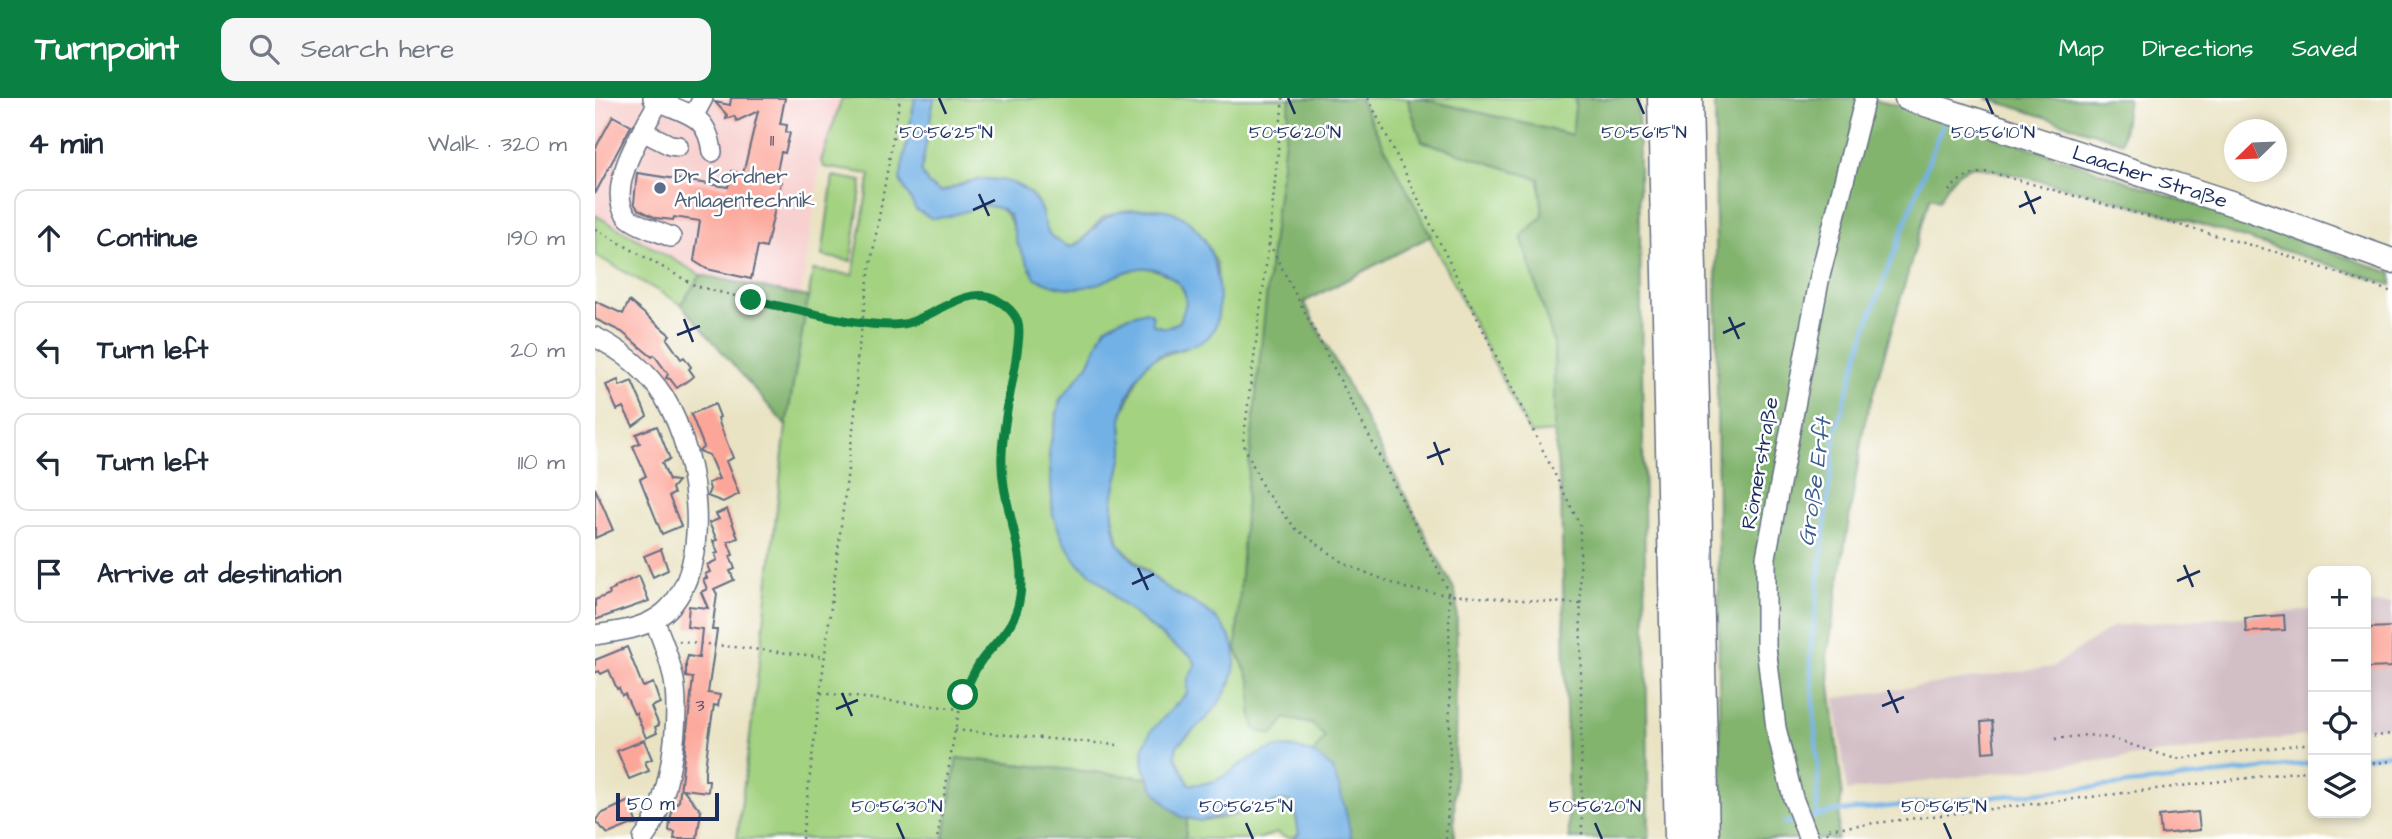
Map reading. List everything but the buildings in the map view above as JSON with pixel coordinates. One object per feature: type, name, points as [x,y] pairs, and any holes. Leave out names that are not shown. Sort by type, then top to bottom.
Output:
[{"type":"highway","points":[[1662,98],[1679,839]]},
{"type":"highway","points":[[1688,98],[1705,839]]},
{"type":"main road","name":"Laacher Straße","points":[[1907,98],[2246,208],[2392,261]]},
{"type":"street","name":"Römerstraße","points":[[1809,839],[1793,798],[1776,728],[1766,647],[1766,557],[1820,276],[1865,98]]},
{"type":"street","points":[[671,237],[628,218],[623,209],[621,193],[624,166],[656,100],[698,107],[712,152]]},
{"type":"street","points":[[642,131],[670,145],[678,146]]},
{"type":"street","points":[[595,337],[614,346],[658,388],[673,418],[690,464],[696,517],[696,544],[690,571],[673,604],[654,620],[639,627],[595,635]]},
{"type":"street","points":[[643,839],[661,807],[668,776],[675,715],[675,687],[654,620]]},
{"type":"path","points":[[802,839],[855,413],[857,361],[899,98]]},
{"type":"path","points":[[1283,98],[1269,243],[1243,443],[1264,490],[1296,529],[1347,565],[1405,588],[1449,595],[1582,604]]},
{"type":"path","points":[[1368,98],[1580,525],[1582,839]]},
{"type":"path","points":[[1949,191],[1958,180],[1972,173],[1989,172],[2286,255],[2392,292]]},
{"type":"path","points":[[595,229],[697,286],[863,323],[893,326],[910,323],[964,299],[979,296],[995,298],[1009,308],[1018,322],[1018,347],[1002,454],[1003,486],[1021,579],[1018,606],[1005,634],[981,660],[963,695],[937,839]]},
{"type":"path","points":[[1269,243],[1449,595],[1450,774],[1446,839]]},
{"type":"path","points":[[662,639],[826,657]]},
{"type":"path","points":[[821,693],[960,709]]},
{"type":"path","points":[[955,730],[1117,745]]},
{"type":"path","points":[[2371,736],[2392,734]]},
{"type":"path","points":[[2055,740],[2087,735],[2110,738],[2176,759],[2308,744]]},
{"type":"path","points":[[2371,763],[2392,761]]},
{"type":"path","points":[[1831,839],[1826,829],[2308,771]]},
{"type":"shaded area","points":[[595,98],[842,98],[821,161],[801,296],[701,275],[595,215]]},
{"type":"shaded area","points":[[2392,603],[2392,726],[2371,728],[2371,629],[2371,605]]},
{"type":"shaded area","points":[[2308,610],[2308,736],[1847,791],[1835,698],[2052,667],[2114,626]]},
{"type":"green space","points":[[842,98],[915,98],[900,180],[947,217],[973,208],[993,206],[1008,216],[1017,243],[1099,283],[1126,270],[1144,268],[1168,275],[1184,290],[1185,311],[1180,322],[1166,328],[1153,325],[1105,328],[1088,365],[1060,400],[1049,451],[1053,515],[1079,564],[1108,588],[1116,599],[1177,648],[1191,655],[1196,664],[1186,695],[1147,740],[1143,750],[1143,763],[1148,778],[958,758],[944,839],[737,839],[786,426],[813,270],[853,275],[870,174],[824,167],[821,161]]},
{"type":"green space","points":[[934,98],[1290,98],[1269,270],[1236,649],[1251,682],[1251,711],[1312,724],[1325,737],[1313,753],[1290,747],[1242,763],[1223,779],[1206,785],[1189,784],[1175,754],[1177,745],[1216,707],[1231,683],[1208,612],[1169,590],[1119,544],[1113,516],[1112,494],[1123,452],[1121,417],[1141,371],[1152,359],[1187,348],[1218,288],[1217,265],[1204,238],[1151,209],[1123,211],[1103,217],[1082,240],[1070,247],[1051,236],[1036,200],[1012,183],[971,181],[940,192],[928,184],[921,171]]},
{"type":"green space","points":[[1290,98],[1359,98],[1431,236],[1304,302],[1455,591],[1454,839],[1351,839],[1332,768],[1313,753],[1325,737],[1312,724],[1286,718],[1273,735],[1255,730],[1251,711],[1251,682],[1236,649],[1247,484]]},
{"type":"green space","points":[[1359,98],[1407,98],[1422,141],[1539,179],[1543,216],[1521,236],[1554,343],[1554,432],[1530,434]]},
{"type":"green space","points":[[1407,98],[1419,98],[1572,135],[1576,98],[1638,98],[1649,839],[1569,839],[1561,496],[1554,432],[1554,343],[1521,236],[1543,216],[1539,179],[1422,141]]},
{"type":"green space","points":[[1419,98],[1576,98],[1573,135]]},
{"type":"green space","points":[[1715,98],[1866,98],[1942,117],[2392,273],[2392,285],[2132,205],[1974,166],[1953,179],[1940,200],[1930,197],[1864,425],[1827,657],[1842,791],[1837,839],[1720,839]]},
{"type":"green space","points":[[1986,98],[2128,98],[2122,142]]},
{"type":"green space","points":[[833,176],[862,181],[851,261],[822,256]]},
{"type":"green space","points":[[595,215],[701,275],[681,304],[595,255]]},
{"type":"green space","points":[[701,275],[808,297],[786,426],[681,304]]},
{"type":"green space","points":[[957,758],[1148,778],[1153,788],[1181,816],[1187,818],[1185,839],[944,839]]},
{"type":"green space","points":[[1286,800],[1294,804],[1299,834],[1293,837],[1277,833],[1258,839],[1185,839],[1187,818],[1224,818]]},
{"type":"water","points":[[915,98],[934,98],[921,171],[928,184],[940,192],[982,179],[1017,185],[1025,189],[1037,202],[1051,236],[1070,247],[1083,240],[1107,217],[1137,210],[1173,212],[1194,226],[1202,236],[1213,259],[1218,283],[1219,312],[1215,327],[1203,341],[1151,360],[1133,385],[1121,420],[1123,452],[1113,507],[1116,535],[1120,545],[1137,564],[1165,587],[1208,612],[1228,633],[1233,644],[1235,667],[1226,691],[1209,715],[1177,746],[1175,755],[1189,784],[1212,782],[1266,751],[1292,748],[1309,752],[1330,767],[1337,780],[1351,839],[1293,839],[1299,834],[1294,804],[1286,800],[1200,821],[1181,817],[1153,788],[1144,767],[1143,749],[1151,731],[1187,693],[1188,679],[1196,664],[1190,655],[1177,648],[1116,599],[1108,588],[1079,564],[1063,541],[1053,515],[1049,451],[1060,400],[1088,365],[1105,328],[1120,319],[1146,311],[1152,314],[1153,325],[1166,328],[1179,322],[1185,307],[1184,292],[1178,283],[1151,268],[1127,271],[1091,286],[1071,288],[1055,285],[1035,278],[1017,243],[1010,216],[1002,209],[985,205],[947,217],[931,218],[916,210],[900,180]]},
{"type":"waterway","name":"Große Erft","points":[[1817,816],[1818,771],[1810,655],[1836,430],[1868,322],[1944,120]]},
{"type":"waterway","points":[[2371,756],[2392,753]]},
{"type":"waterway","points":[[1805,819],[1832,812],[2150,782],[2308,764]]},
{"type":"waterway","points":[[1784,823],[1797,821]]},
{"type":"place","name":"Dr Kordner Anlagentechnik","points":[[660,188]]},
{"type":"route","points":[[751,300],[863,323],[893,326],[910,323],[964,299],[979,296],[995,298],[1009,308],[1018,322],[1018,347],[1002,454],[1003,486],[1021,579],[1018,606],[1005,634],[981,660],[963,695]]}]
